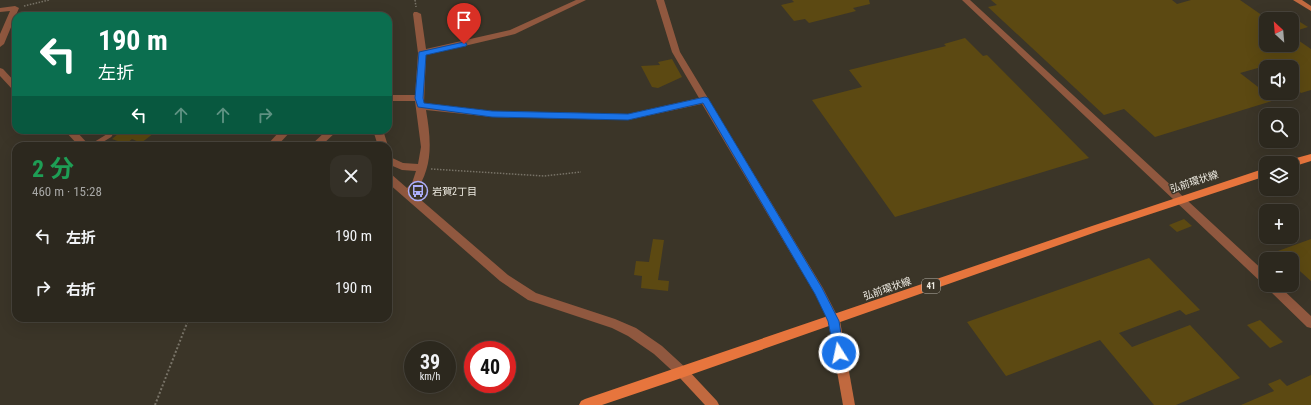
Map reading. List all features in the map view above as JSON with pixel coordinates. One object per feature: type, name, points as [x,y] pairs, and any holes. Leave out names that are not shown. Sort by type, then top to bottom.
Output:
[{"type":"main road","points":[[1299,161],[1311,157]]},
{"type":"main road","name":"弘前環状線","points":[[586,405],[834,321],[1179,199],[1259,174]]},
{"type":"street","points":[[422,53],[512,32],[582,0]]},
{"type":"street","points":[[660,0],[676,52],[819,291],[834,321],[849,405]]},
{"type":"street","points":[[966,0],[1259,273]]},
{"type":"street","points":[[1297,0],[1311,9]]},
{"type":"street","points":[[0,10],[15,8]]},
{"type":"street","points":[[13,12],[15,8]]},
{"type":"street","points":[[408,195],[416,184],[422,168],[426,147],[420,102],[422,53],[417,14]]},
{"type":"street","points":[[0,44],[12,15]]},
{"type":"street","points":[[0,72],[12,84]]},
{"type":"street","points":[[392,98],[492,114],[628,117],[705,100]]},
{"type":"street","points":[[73,134],[81,142]]},
{"type":"street","points":[[275,142],[283,134]]},
{"type":"street","points":[[320,142],[328,134]]},
{"type":"street","points":[[392,162],[402,166],[422,168]]},
{"type":"street","points":[[392,181],[504,278],[521,290],[532,297],[615,324],[632,332],[658,350],[683,372],[713,405]]},
{"type":"street","points":[[1278,292],[1311,323]]},
{"type":"lane","points":[[99,142],[110,135],[108,134]]},
{"type":"path","points":[[15,8],[49,0]]},
{"type":"path","points":[[422,168],[544,176],[581,172]]},
{"type":"path","points":[[155,405],[187,322]]},
{"type":"building","points":[[792,0],[869,0],[870,4],[853,8],[856,11],[809,23],[805,19],[794,21],[781,5],[794,2]]},
{"type":"building","points":[[991,0],[1172,0],[1177,4],[1191,0],[1240,0],[1259,13],[1259,52],[1299,52],[1299,41],[1311,49],[1311,90],[1301,93],[1299,91],[1299,60],[1259,60],[1259,68],[1240,73],[1259,88],[1259,100],[1275,100],[1155,137],[1124,109],[1104,115],[988,7],[997,5]]},
{"type":"building","points":[[1299,21],[1308,27],[1299,30]]},
{"type":"building","points":[[965,38],[983,56],[987,55],[1089,158],[895,217],[812,100],[862,87],[849,70],[946,46],[944,44]]},
{"type":"building","points":[[672,59],[682,77],[658,88],[652,87],[641,66],[660,65],[658,62]]},
{"type":"building","points":[[118,134],[153,134],[142,142],[132,139],[128,142],[120,142],[112,139]]},
{"type":"building","points":[[1184,219],[1192,226],[1177,232],[1169,225]]},
{"type":"building","points":[[653,239],[664,240],[658,280],[669,281],[668,291],[641,288],[642,276],[634,275],[636,261],[649,262]]},
{"type":"building","points":[[1311,239],[1311,281],[1299,270],[1299,252],[1278,251]]},
{"type":"building","points":[[1149,258],[1200,310],[1186,315],[1180,310],[1119,333],[1132,347],[1190,325],[1240,378],[1176,405],[1154,405],[1100,340],[1006,376],[967,322]]},
{"type":"building","points":[[1260,320],[1283,342],[1270,348],[1247,325]]},
{"type":"building","points":[[1311,375],[1311,405],[1241,405],[1274,391],[1268,384],[1280,379],[1287,386]]},
{"type":"place","name":"岩賀2丁目","points":[[418,191]]},
{"type":"route","points":[[464,44],[422,53],[419,98],[421,106],[492,114],[628,117],[705,100],[819,291],[834,321],[839,353]]}]
